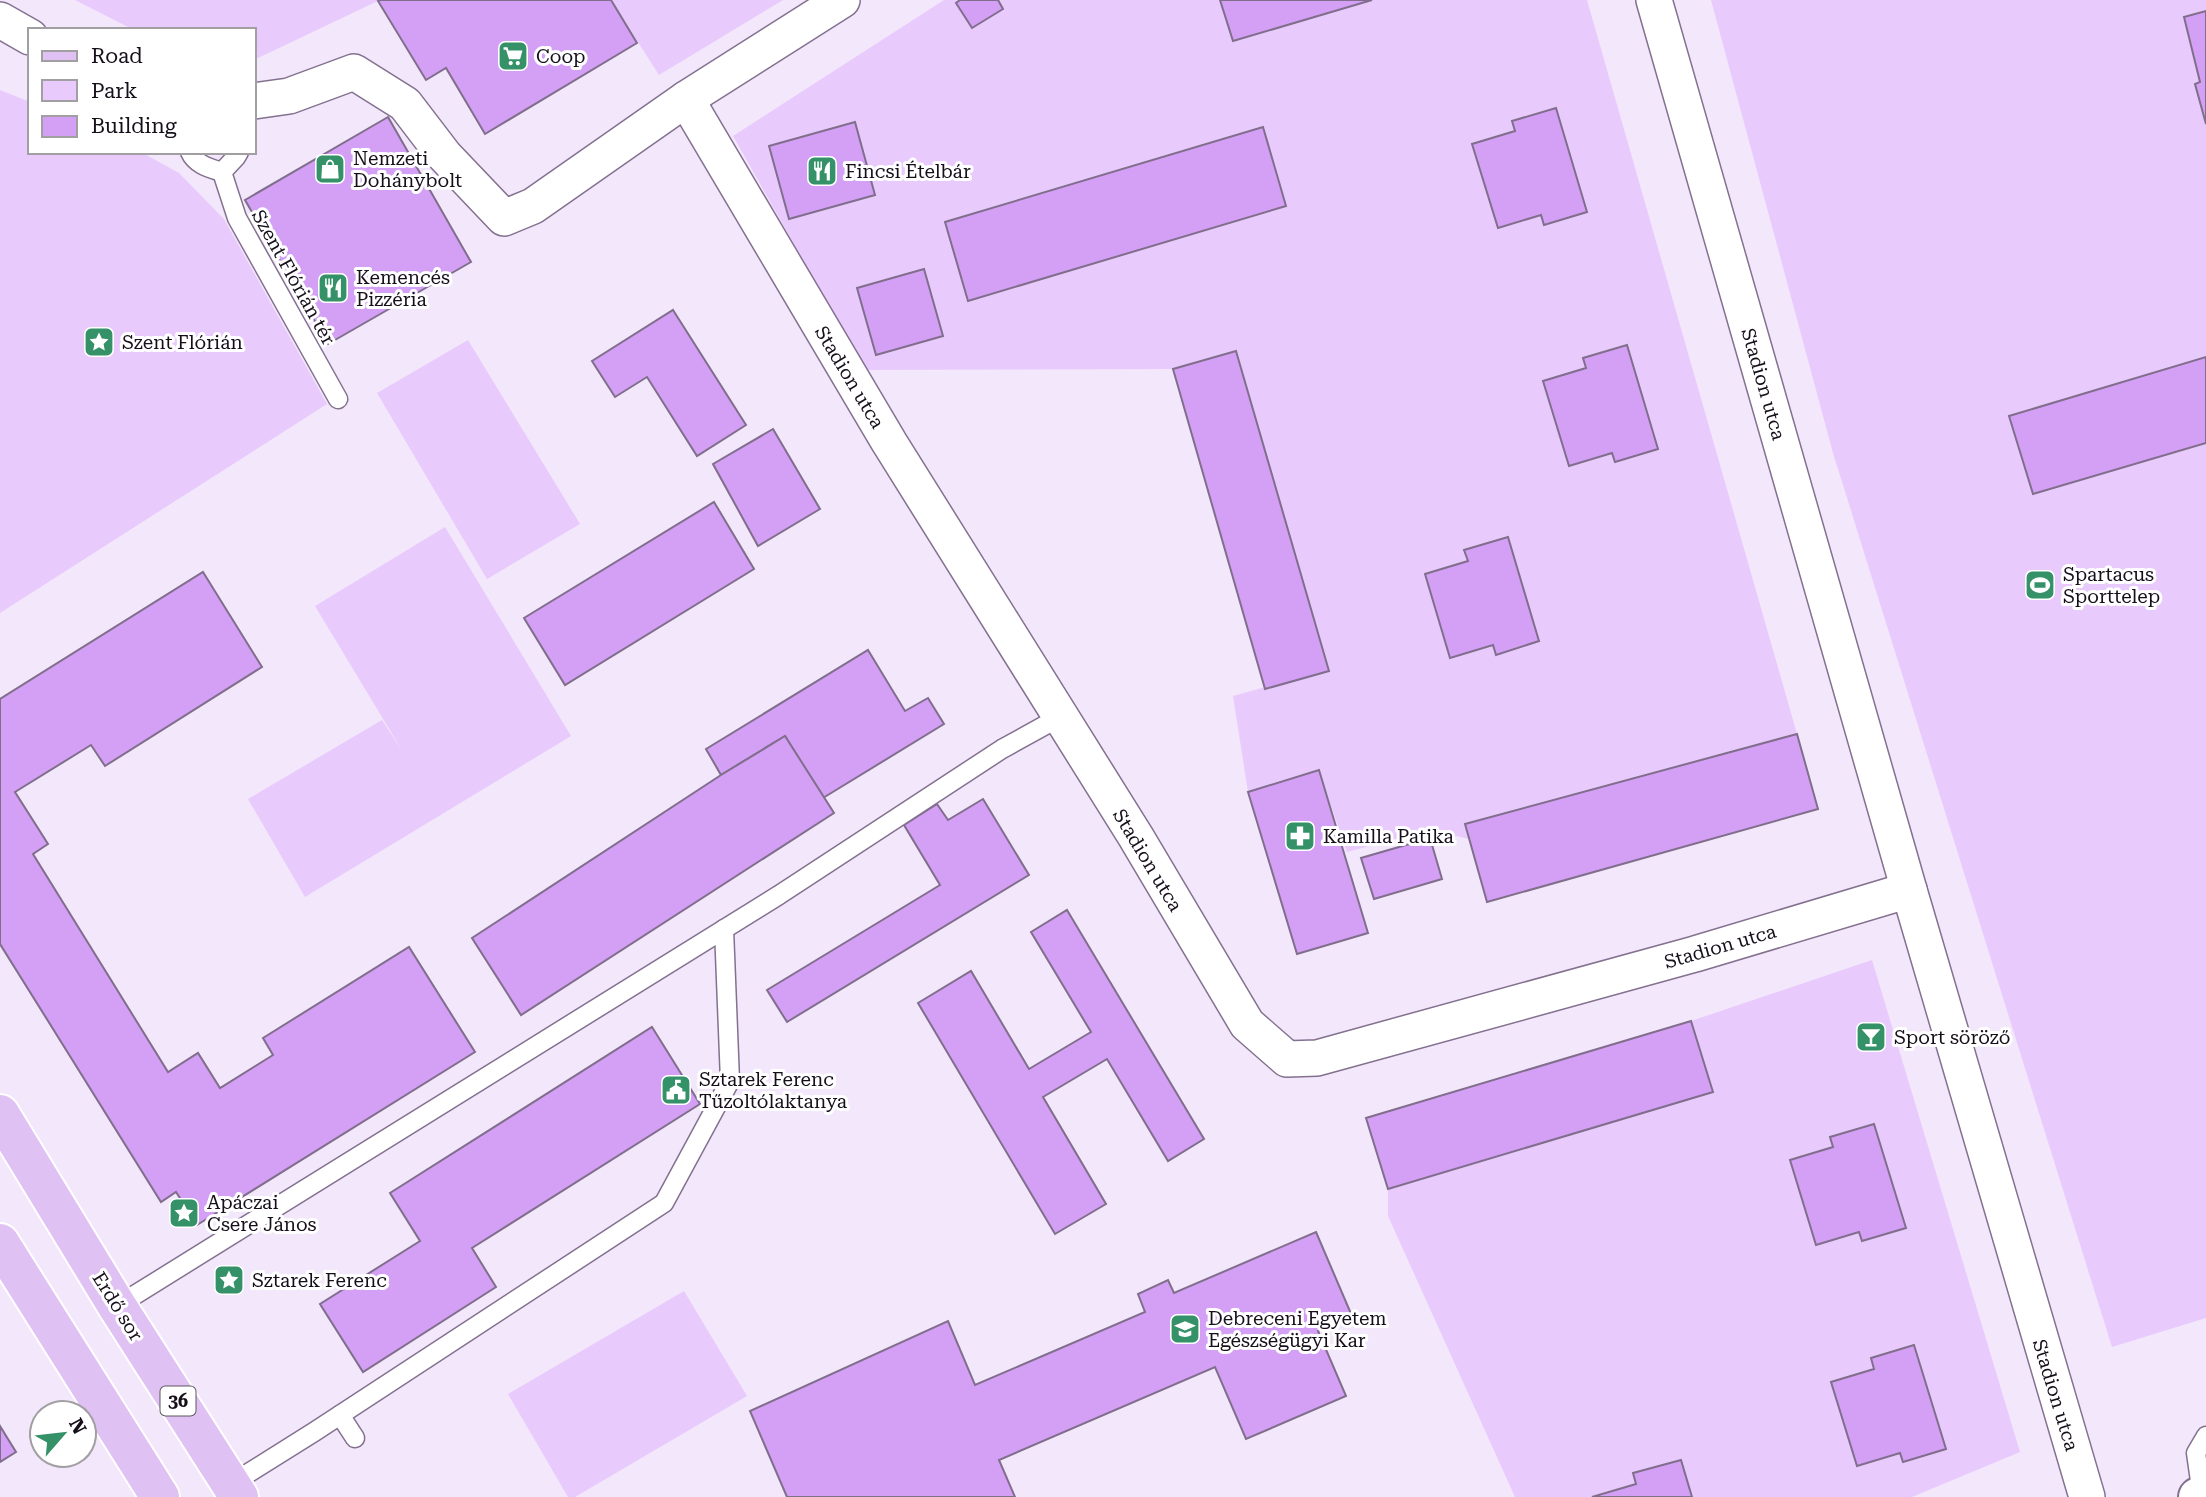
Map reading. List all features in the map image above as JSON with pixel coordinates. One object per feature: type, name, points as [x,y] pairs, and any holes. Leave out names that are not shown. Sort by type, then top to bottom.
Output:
[{"type":"main road","name":"Erdő sor","points":[[0,1114],[117,1306],[235,1490]]},
{"type":"main road","points":[[0,1243],[160,1497]]},
{"type":"street","points":[[256,100],[289,96],[354,72],[405,104],[444,155],[504,218],[533,206],[686,99],[842,0]]},
{"type":"street","name":"Stadion utca","points":[[1654,0],[1909,890],[2087,1497]]},
{"type":"street","points":[[0,20],[28,36]]},
{"type":"street","name":"Stadion utca","points":[[686,99],[889,442],[1136,837],[1247,1024],[1287,1059],[1317,1058],[1695,954],[1909,890]]},
{"type":"lane","points":[[190,154],[205,167],[222,172],[238,154]]},
{"type":"lane","name":"Szent Flórián tér","points":[[222,172],[237,218],[338,398]]},
{"type":"lane","points":[[117,1306],[724,929],[1002,749],[1060,717]]},
{"type":"lane","points":[[235,1490],[340,1415],[664,1203],[730,1082],[724,929]]},
{"type":"lane","points":[[340,1415],[355,1438]]},
{"type":"lane","points":[[2202,1495],[2196,1453],[2206,1436]]},
{"type":"green space","points":[[75,0],[380,0],[258,58],[256,28],[130,28]]},
{"type":"green space","points":[[611,0],[783,0],[659,75]]},
{"type":"green space","points":[[944,0],[1587,0],[1797,734],[1469,839],[1429,830],[1347,852],[1319,771],[1248,792],[1233,696],[1328,670],[1237,351],[1173,369],[865,370],[733,136]]},
{"type":"green space","name":"Spartacus Sporttelep","points":[[1711,0],[2206,0],[2206,1318],[2112,1347],[1833,453]]},
{"type":"green space","points":[[0,90],[28,101],[28,154],[145,154],[179,173],[224,219],[327,404],[0,613]]},
{"type":"green space","points":[[468,340],[580,524],[487,579],[377,393]]},
{"type":"green space","points":[[445,527],[571,736],[305,897],[248,799],[382,720],[403,752],[315,606]]},
{"type":"green space","points":[[1872,960],[2020,1452],[1912,1497],[1515,1497],[1388,1216],[1388,1189],[1713,1092],[1691,1021]]},
{"type":"green space","points":[[684,1291],[747,1396],[575,1497],[568,1497],[508,1394]]},
{"type":"building","name":"Coop","points":[[611,0],[637,43],[485,134],[446,68],[426,80],[378,1]]},
{"type":"building","points":[[960,0],[998,0],[1003,9],[972,28],[956,3]]},
{"type":"building","points":[[1220,0],[1372,0],[1233,41]]},
{"type":"building","points":[[2206,11],[2206,124],[2195,84],[2200,82],[2184,17]]},
{"type":"building","points":[[1556,108],[1587,212],[1544,225],[1541,215],[1498,228],[1472,144],[1515,131],[1512,121]]},
{"type":"building","points":[[388,117],[471,262],[328,344],[245,200]]},
{"type":"building","name":"Fincsi Ételbár","points":[[855,122],[875,195],[789,219],[769,146]]},
{"type":"building","points":[[1263,127],[1286,206],[968,301],[945,222]]},
{"type":"building","points":[[924,269],[943,336],[876,355],[857,288]]},
{"type":"building","points":[[673,310],[746,425],[697,456],[647,377],[615,397],[592,361]]},
{"type":"building","points":[[1627,345],[1658,449],[1615,462],[1612,453],[1569,466],[1543,381],[1586,368],[1583,358]]},
{"type":"building","points":[[1236,351],[1329,671],[1265,689],[1173,369]]},
{"type":"building","points":[[2206,357],[2206,443],[2033,494],[2009,416]]},
{"type":"building","points":[[773,429],[820,509],[758,546],[713,464]]},
{"type":"building","points":[[714,502],[754,569],[565,685],[524,618]]},
{"type":"building","points":[[1508,537],[1539,641],[1496,655],[1493,645],[1450,658],[1425,574],[1468,561],[1464,550]]},
{"type":"building","points":[[203,572],[262,667],[105,766],[91,745],[15,792],[48,844],[33,854],[168,1072],[198,1053],[220,1088],[273,1055],[263,1038],[409,947],[475,1052],[197,1225],[176,1192],[161,1202],[0,944],[0,699]]},
{"type":"building","points":[[868,650],[905,711],[928,698],[944,724],[823,798],[785,736],[721,775],[706,749]]},
{"type":"building","points":[[1797,734],[1818,809],[1487,902],[1465,824]]},
{"type":"building","points":[[785,736],[834,813],[521,1015],[472,938]]},
{"type":"building","name":"Kamilla Patika","points":[[1319,770],[1368,933],[1297,954],[1248,792]]},
{"type":"building","points":[[983,799],[1029,875],[787,1022],[767,990],[940,885],[904,825],[937,804],[948,820]]},
{"type":"building","points":[[1430,838],[1442,879],[1374,899],[1361,858]]},
{"type":"building","points":[[1067,910],[1204,1139],[1168,1161],[1107,1059],[1043,1097],[1106,1204],[1055,1234],[918,1003],[971,971],[1029,1069],[1091,1032],[1031,932]]},
{"type":"building","points":[[1691,1021],[1713,1092],[1388,1189],[1366,1118]]},
{"type":"building","points":[[652,1027],[700,1104],[472,1248],[496,1287],[363,1372],[320,1304],[420,1241],[390,1193]]},
{"type":"building","points":[[1874,1124],[1906,1228],[1862,1241],[1859,1232],[1816,1245],[1790,1160],[1833,1147],[1830,1137]]},
{"type":"building","points":[[1316,1232],[1352,1316],[1318,1331],[1346,1396],[1246,1439],[1215,1367],[999,1460],[1015,1497],[787,1497],[750,1411],[948,1321],[975,1385],[1145,1312],[1138,1294],[1168,1280],[1174,1293]]},
{"type":"building","points":[[1914,1345],[1946,1449],[1903,1462],[1900,1453],[1857,1466],[1831,1382],[1874,1369],[1871,1358]]},
{"type":"building","points":[[0,1426],[16,1452],[0,1462]]},
{"type":"building","points":[[1681,1460],[1692,1497],[1592,1497],[1636,1484],[1633,1473]]},
{"type":"place","name":"Coop","points":[[513,56]]},
{"type":"place","name":"Nemzeti Dohánybolt","points":[[330,169]]},
{"type":"place","name":"Fincsi Ételbár","points":[[822,171]]},
{"type":"place","name":"Kemencés Pizzéria","points":[[333,288]]},
{"type":"place","name":"Szent Flórián","points":[[99,342]]},
{"type":"place","name":"Spartacus Sporttelep","points":[[2040,585]]},
{"type":"place","name":"Kamilla Patika","points":[[1300,836]]},
{"type":"place","name":"Sport söröző","points":[[1871,1037]]},
{"type":"place","name":"Sztarek Ferenc Tűzoltólaktanya","points":[[676,1090]]},
{"type":"place","name":"Apáczai Csere János","points":[[184,1213]]},
{"type":"place","name":"Sztarek Ferenc","points":[[229,1280]]},
{"type":"place","name":"Debreceni Egyetem Egészségügyi Kar","points":[[1185,1329]]}]
